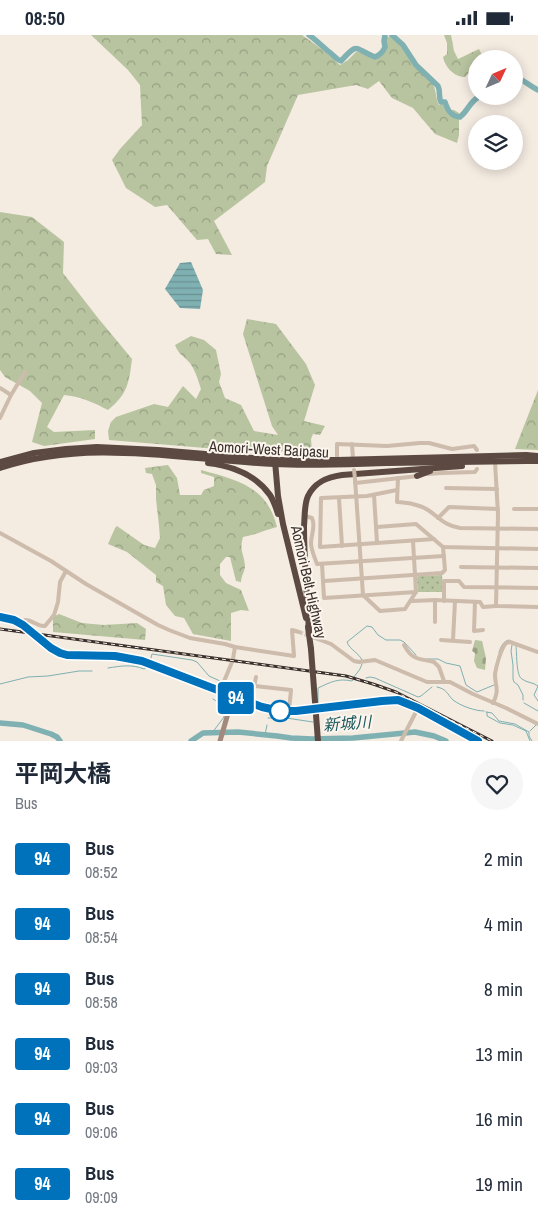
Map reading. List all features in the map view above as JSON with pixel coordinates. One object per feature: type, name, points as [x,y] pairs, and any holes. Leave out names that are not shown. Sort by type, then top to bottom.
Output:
[{"type":"highway","name":"Aomori-West Baipasu","points":[[0,462],[34,453],[96,447],[158,449],[275,462],[337,460],[354,464],[387,458],[526,455],[538,457]]},
{"type":"highway","name":"Aomori-West Baipasu","points":[[0,467],[66,453],[98,452],[275,462],[354,464],[538,461]]},
{"type":"highway","points":[[163,455],[214,463],[244,473],[271,496],[282,524]]},
{"type":"highway","name":"Aomori Belt Highway","points":[[275,462],[282,524],[309,631],[318,741]]},
{"type":"highway","points":[[309,631],[304,545],[305,503],[311,491],[321,481],[342,475],[443,468],[495,462]]},
{"type":"highway","points":[[417,476],[443,468]]},
{"type":"main road","points":[[0,617],[22,624],[42,642],[60,653],[67,655],[115,656],[142,661],[268,709],[308,710],[392,700],[404,702],[418,708],[478,741]]},
{"type":"main road","points":[[220,741],[233,696]]},
{"type":"street","points":[[0,418],[25,372]]},
{"type":"street","points":[[0,388],[11,395]]},
{"type":"street","points":[[337,460],[337,444],[387,446],[429,443],[452,449],[474,446],[477,450]]},
{"type":"street","points":[[352,444],[363,595],[380,611],[405,609],[412,601],[416,592],[413,541]]},
{"type":"street","points":[[387,446],[387,458]]},
{"type":"street","points":[[495,462],[498,509],[496,607]]},
{"type":"street","points":[[355,481],[441,473],[475,472],[477,469]]},
{"type":"street","points":[[398,477],[397,502],[427,509],[450,526],[460,528],[538,529]]},
{"type":"street","points":[[446,488],[497,489]]},
{"type":"street","points":[[397,490],[374,495],[321,498],[320,547],[434,539]]},
{"type":"street","points":[[374,495],[377,543]]},
{"type":"street","points":[[339,497],[342,546]]},
{"type":"street","points":[[438,518],[449,507],[498,509]]},
{"type":"street","points":[[514,509],[538,509]]},
{"type":"street","points":[[305,517],[312,518],[314,521],[311,544],[317,564],[444,556]]},
{"type":"street","points":[[376,527],[416,524],[443,547],[538,549]]},
{"type":"street","points":[[0,533],[51,561],[98,591],[169,630],[190,638],[294,656],[292,630],[299,632]]},
{"type":"street","points":[[324,581],[442,573],[445,570],[443,547]]},
{"type":"street","points":[[322,564],[324,598],[416,592]]},
{"type":"street","points":[[462,567],[538,568]]},
{"type":"street","points":[[22,624],[28,620],[42,627],[45,626],[54,615],[58,602],[60,582],[66,571]]},
{"type":"street","points":[[444,601],[444,581],[459,581],[464,587],[538,588]]},
{"type":"street","points":[[435,600],[435,622]]},
{"type":"street","points":[[412,601],[480,602],[483,607],[538,607]]},
{"type":"street","points":[[453,641],[456,601]]},
{"type":"street","points":[[475,602],[474,631],[483,630]]},
{"type":"street","points":[[315,638],[331,644],[354,661],[375,660],[427,682],[450,682],[473,695],[538,725]]},
{"type":"street","points":[[441,640],[470,643]]},
{"type":"street","points":[[493,703],[498,693],[496,669],[500,652],[506,643],[510,642],[538,652]]},
{"type":"street","points":[[404,645],[417,659],[434,662],[439,667],[444,681]]},
{"type":"street","points":[[220,691],[235,647]]},
{"type":"street","points":[[251,704],[256,677]]},
{"type":"street","points":[[255,686],[291,690],[289,711]]},
{"type":"street","points":[[401,741],[418,708]]},
{"type":"green space","points":[[91,35],[302,35],[326,52],[340,65],[356,52],[375,59],[379,57],[385,50],[385,39],[389,36],[400,45],[415,66],[432,83],[439,105],[443,104],[447,111],[454,110],[459,113],[457,143],[435,134],[413,108],[392,98],[379,81],[368,89],[356,85],[298,95],[267,166],[265,182],[214,221],[232,255],[216,254],[208,239],[197,240],[167,205],[155,207],[126,188],[112,160],[142,125],[140,85],[128,70]]},
{"type":"green space","points":[[444,35],[451,35],[454,51],[458,59],[468,54],[468,74],[465,77],[461,77],[451,71],[446,64],[443,57],[447,54],[447,43]]},
{"type":"green space","points":[[0,212],[32,217],[64,242],[63,273],[132,359],[124,393],[108,410],[87,400],[64,395],[47,427],[54,432],[95,430],[95,439],[44,446],[32,442],[42,403],[30,391],[5,377],[0,370]]},
{"type":"green space","points":[[247,319],[276,324],[306,364],[315,385],[304,421],[325,426],[320,435],[313,434],[311,439],[312,452],[241,451],[109,440],[108,431],[111,422],[116,417],[154,404],[168,407],[183,386],[196,399],[201,389],[196,375],[187,359],[179,353],[175,345],[191,336],[204,340],[216,350],[221,374],[219,382],[225,398],[241,405],[254,431],[278,435],[272,426],[243,334]]},
{"type":"green space","points":[[538,390],[538,450],[515,449]]},
{"type":"green space","points":[[168,465],[177,478],[180,495],[201,495],[204,490],[214,486],[214,477],[201,473],[201,470],[227,477],[249,487],[266,502],[272,513],[277,527],[243,537],[242,549],[245,566],[241,582],[236,581],[230,557],[226,557],[220,564],[220,575],[226,583],[241,590],[249,611],[241,610],[231,613],[231,641],[193,634],[184,618],[175,616],[166,605],[163,586],[156,582],[156,575],[127,552],[108,544],[117,526],[144,545],[155,548],[160,538],[156,485],[152,474],[146,473],[145,468]]},
{"type":"green space","points":[[442,575],[443,592],[418,592],[418,576]]},
{"type":"green space","points":[[59,614],[82,623],[104,625],[137,623],[146,629],[145,640],[53,632],[53,617]]},
{"type":"green space","points":[[475,640],[482,641],[486,658],[485,670],[477,668],[474,661],[475,653],[472,651]]},
{"type":"water","points":[[191,262],[203,290],[200,309],[180,308],[165,289],[180,263]]},
{"type":"waterway","points":[[309,35],[341,61],[354,49],[360,49],[375,57],[385,47],[385,35]]},
{"type":"waterway","points":[[392,35],[403,45],[416,65],[438,86],[441,102],[445,102],[452,114],[460,117],[470,105]]},
{"type":"waterway","points":[[523,81],[538,90]]},
{"type":"waterway","points":[[362,660],[347,642],[367,626],[372,627],[378,635],[386,640],[400,640],[404,642],[416,655]]},
{"type":"waterway","points":[[499,652],[501,646],[509,640]]},
{"type":"waterway","points":[[512,645],[513,679],[523,695],[523,700]]},
{"type":"waterway","points":[[516,646],[520,677],[538,686]]},
{"type":"waterway","points":[[151,658],[152,654],[192,660],[197,662],[209,676],[220,681]]},
{"type":"waterway","points":[[427,659],[438,659],[460,666],[466,685],[477,692],[494,685]]},
{"type":"waterway","points":[[354,677],[362,664]]},
{"type":"waterway","points":[[108,668],[131,666],[144,669],[147,667]]},
{"type":"waterway","points":[[0,684],[28,677],[92,671]]},
{"type":"waterway","points":[[366,678],[375,678],[418,697],[432,687]]},
{"type":"waterway","points":[[318,703],[318,688],[335,681],[353,680]]},
{"type":"waterway","points":[[538,686],[534,695],[538,701]]},
{"type":"waterway","points":[[437,687],[445,690],[453,700],[460,704],[484,711]]},
{"type":"waterway","points":[[212,733],[224,717],[221,704],[213,699]]},
{"type":"waterway","points":[[524,703],[538,711]]},
{"type":"waterway","points":[[486,712],[492,713],[499,721],[515,724],[529,732],[532,741]]},
{"type":"waterway","points":[[487,712],[487,716],[500,723],[513,725],[526,731],[530,741]]},
{"type":"waterway","points":[[268,718],[286,718],[313,722]]},
{"type":"waterway","name":"新城川","points":[[0,723],[23,725],[51,734],[60,741]]},
{"type":"waterway","points":[[265,735],[267,725]]},
{"type":"waterway","points":[[530,731],[536,725]]},
{"type":"waterway","name":"新城川","points":[[191,741],[203,733],[238,732],[312,739],[353,738],[415,732],[446,741]]},
{"type":"tunnel","points":[[299,632],[315,638]]},
{"type":"railway","points":[[0,629],[346,676],[396,692],[492,741]]},
{"type":"bus line","name":"94","points":[[0,617],[14,620],[21,624],[42,642],[60,653],[67,655],[131,658],[268,709],[296,711],[398,700],[418,708],[478,741]]}]
